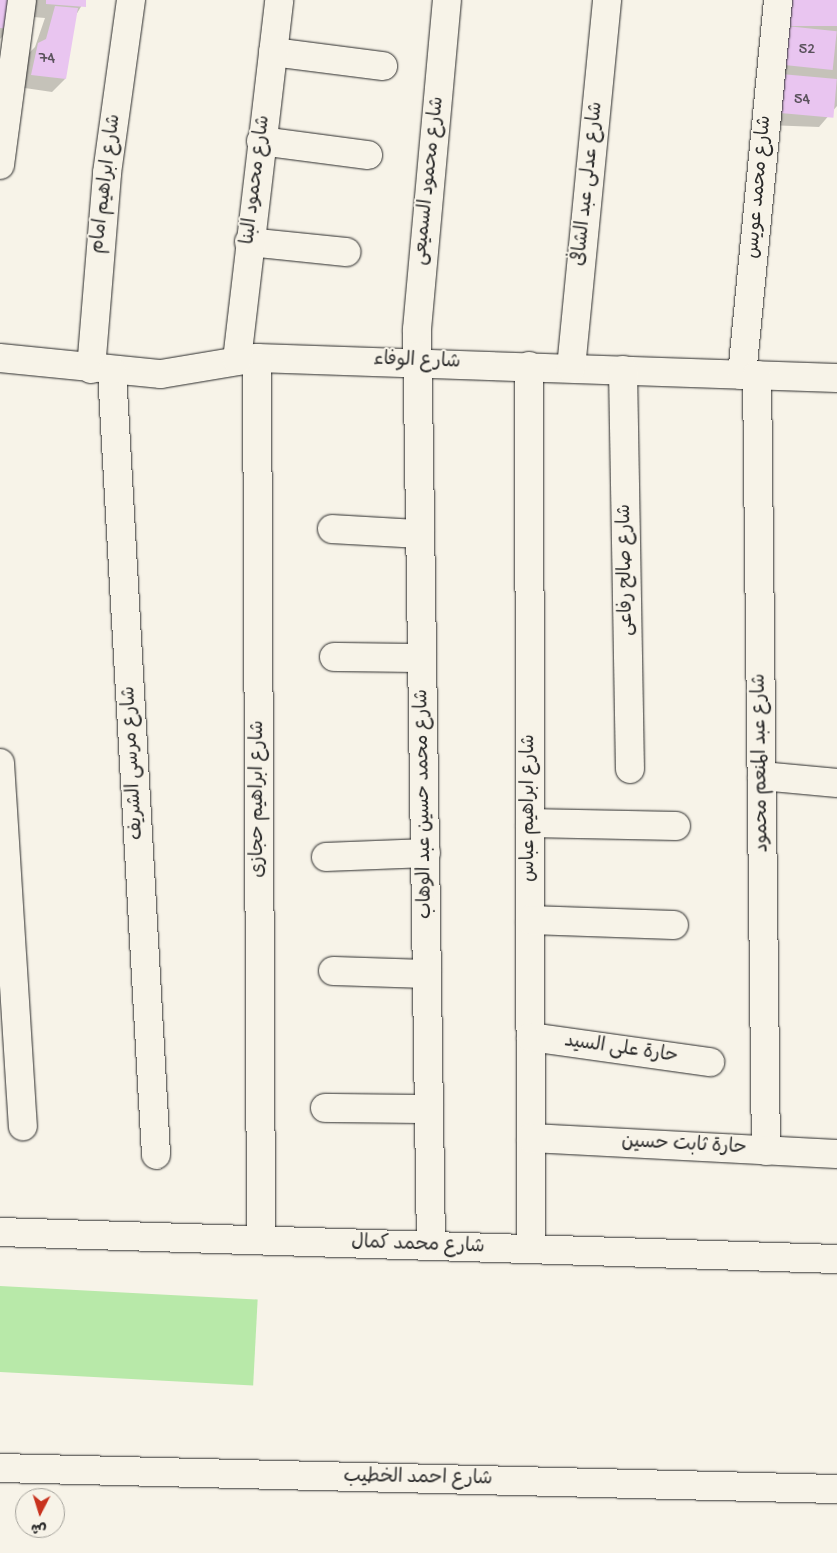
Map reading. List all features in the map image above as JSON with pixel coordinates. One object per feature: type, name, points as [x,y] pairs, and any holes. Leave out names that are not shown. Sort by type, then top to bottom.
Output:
[{"type":"street","points":[[0,164],[22,0]]},
{"type":"street","name":"شارع ابراهيم امام","points":[[102,370],[107,174],[131,0]]},
{"type":"street","name":"شارع محمود البنا","points":[[247,359],[249,242],[279,0]]},
{"type":"street","name":"شارع محمود السميعى","points":[[418,362],[418,295],[447,0]]},
{"type":"street","name":"شارع عدلى عبد الشافى","points":[[571,368],[607,0]]},
{"type":"street","name":"شارع محمد عويس","points":[[750,375],[778,0]]},
{"type":"street","points":[[272,52],[383,66]]},
{"type":"street","points":[[261,141],[368,154]]},
{"type":"street","points":[[249,242],[346,252]]},
{"type":"street","name":"شارع الوفاء","points":[[0,358],[102,370],[180,374],[247,359],[418,362],[837,378]]},
{"type":"street","name":"شارع ابراهيم حجازى","points":[[247,359],[261,1240]]},
{"type":"street","name":"شارع محمد حسين عبد الوهاب","points":[[418,362],[431,1246]]},
{"type":"street","name":"شارع ابراهيم عباس","points":[[529,366],[531,1249]]},
{"type":"street","name":"شارع مرسى الشريف","points":[[102,370],[156,1155]]},
{"type":"street","name":"شارع صالح رفاعى","points":[[623,370],[630,769]]},
{"type":"street","name":"شارع عبد المنعم محمود","points":[[750,375],[762,776],[766,1151]]},
{"type":"street","points":[[332,529],[420,534]]},
{"type":"street","points":[[334,657],[422,658]]},
{"type":"street","points":[[0,763],[23,1126]]},
{"type":"street","points":[[762,776],[837,783]]},
{"type":"street","points":[[530,823],[676,826]]},
{"type":"street","points":[[326,858],[426,853]]},
{"type":"street","points":[[530,920],[674,925]]},
{"type":"street","points":[[333,971],[427,974]]},
{"type":"street","name":"حارة على السيد","points":[[531,1037],[710,1062]]},
{"type":"street","points":[[325,1108],[429,1109]]},
{"type":"street","name":"حارة ثابت حسين","points":[[531,1138],[837,1154]]},
{"type":"street","name":"شارع محمد كمال","points":[[0,1232],[837,1259]]},
{"type":"street","name":"شارع احمد الخطيب","points":[[0,1468],[837,1489]]},
{"type":"green space","points":[[0,1286],[258,1300],[253,1385],[0,1372]]},
{"type":"building","points":[[0,0],[15,0],[11,29],[0,28]]},
{"type":"building","points":[[46,0],[86,0],[86,7],[46,4]]},
{"type":"building","points":[[789,0],[837,0],[837,26],[789,26]]},
{"type":"building","points":[[55,6],[78,8],[66,79],[31,75],[38,43],[46,39]]},
{"type":"building","points":[[786,26],[837,31],[833,70],[782,65]]},
{"type":"building","points":[[781,74],[837,79],[833,118],[778,113]]}]
